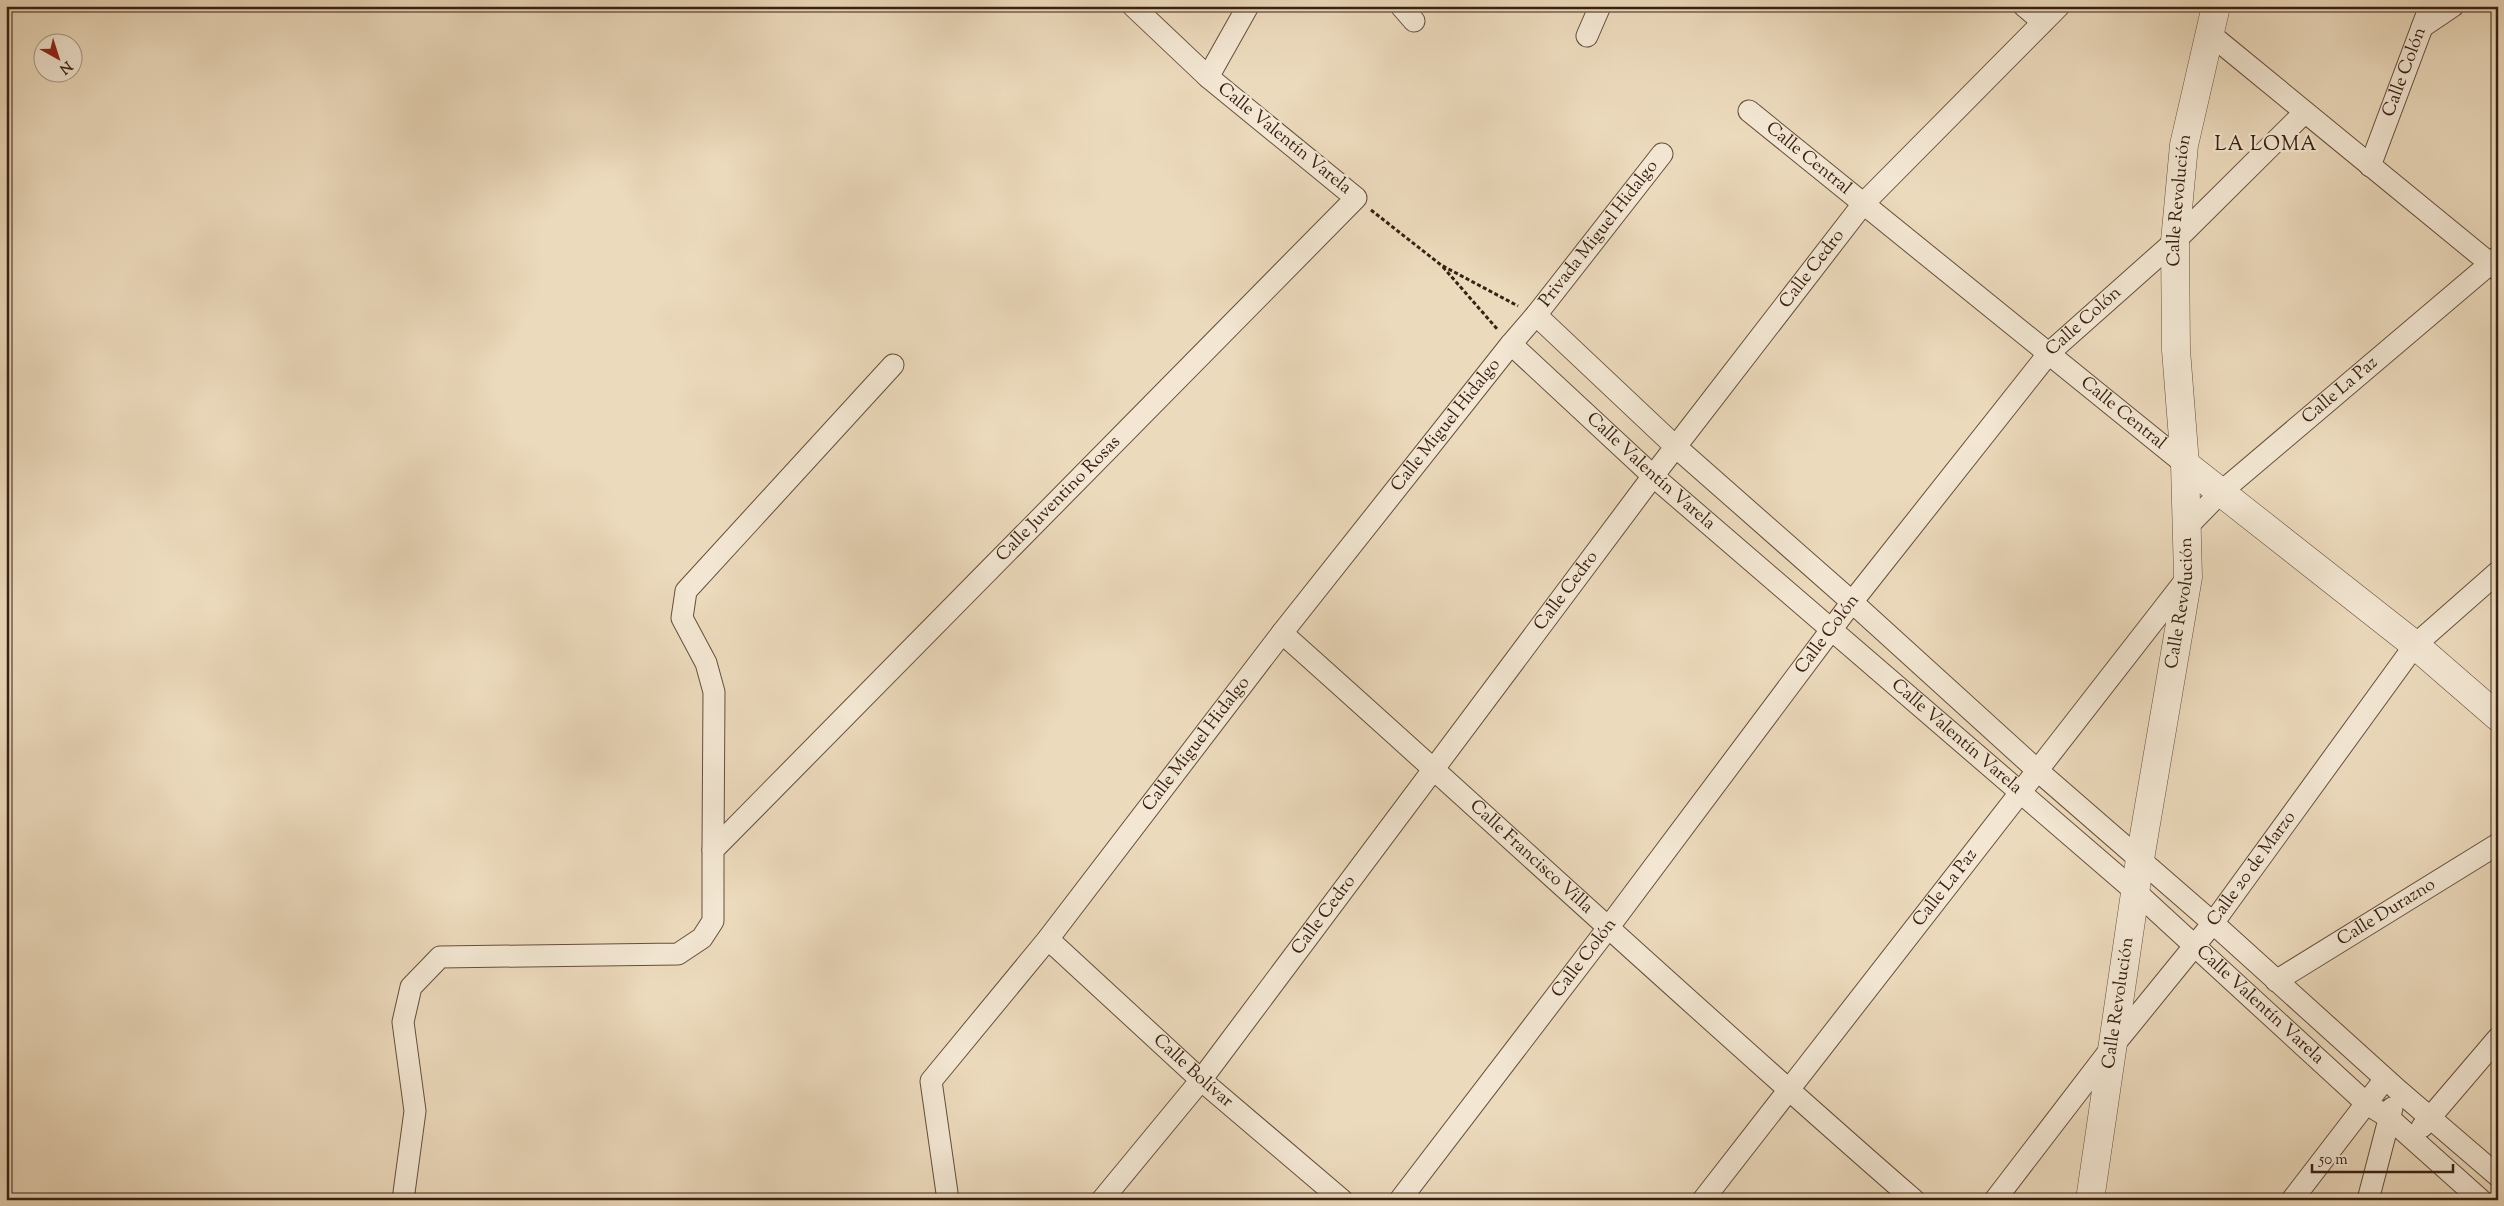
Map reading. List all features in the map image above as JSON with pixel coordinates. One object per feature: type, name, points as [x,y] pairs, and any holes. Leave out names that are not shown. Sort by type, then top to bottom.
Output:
[{"type":"street","name":"Calle Valentín Varela","points":[[1133,6],[1208,76],[1356,198]]},
{"type":"street","points":[[1208,76],[1248,6]]},
{"type":"street","points":[[1587,36],[1600,6]]},
{"type":"street","points":[[2024,6],[2043,22]]},
{"type":"street","name":"Calle Cedro","points":[[1102,1200],[1201,1080],[1653,476],[1863,204],[2059,6]]},
{"type":"street","name":"Calle Revolución","points":[[2090,1200],[2140,859],[2188,577],[2185,529],[2185,464],[2176,350],[2175,241],[2184,145],[2216,6]]},
{"type":"street","name":"Calle Colón","points":[[2370,166],[2430,6]]},
{"type":"street","points":[[2422,27],[2453,6]]},
{"type":"street","points":[[2210,34],[2304,113],[2495,263]]},
{"type":"street","name":"Calle Central","points":[[1749,111],[2185,464],[2415,645],[2498,717]]},
{"type":"street","name":"Calle Colón","points":[[1400,1200],[1608,928],[1832,628],[2049,353],[2175,241],[2304,113]]},
{"type":"street","name":"Privada Miguel Hidalgo","points":[[1536,315],[1662,154]]},
{"type":"street","name":"Calle Juventino Rosas","points":[[713,850],[1356,198]]},
{"type":"street","name":"Calle La Paz","points":[[2185,529],[2220,492],[2495,263]]},
{"type":"street","name":"Calle Valentín Varela","points":[[1536,315],[1676,447],[1852,602],[2037,770],[2213,923],[2392,1085],[2498,1176]]},
{"type":"street","name":"Calle Miguel Hidalgo","points":[[948,1200],[931,1081],[1048,939],[1282,633],[1536,315]]},
{"type":"street","name":"Calle Valentín Varela","points":[[1511,344],[1653,476],[1832,628],[2136,892],[2367,1104],[2388,1118],[2482,1200]]},
{"type":"street","points":[[403,1200],[415,1111],[403,1022],[411,987],[440,957],[678,954],[702,938],[713,921],[714,692],[706,663],[682,618],[686,592],[893,365]]},
{"type":"street","name":"Calle 20 de Marzo","points":[[1995,1200],[2113,1046],[2213,923],[2415,645],[2498,572]]},
{"type":"street","name":"Calle La Paz","points":[[1704,1200],[2019,792],[2188,577]]},
{"type":"street","name":"Calle Francisco Villa","points":[[1282,633],[1434,768],[1788,1091],[1914,1200]]},
{"type":"street","name":"Calle Durazno","points":[[2276,981],[2498,844]]},
{"type":"street","name":"Calle Bolívar","points":[[1048,939],[1201,1080],[1342,1200]]},
{"type":"street","points":[[2412,1139],[2498,1038]]},
{"type":"street","points":[[2292,1200],[2367,1104],[2392,1085]]},
{"type":"street","points":[[2368,1200],[2388,1118],[2392,1085]]},
{"type":"path","name":"Calle Valentín Varela","points":[[1356,198],[1441,265],[1511,344]]},
{"type":"path","name":"Calle Valentín Varela","points":[[1441,265],[1536,315]]},
{"type":"district","name":"LA LOMA","points":[[2266,145]]}]
